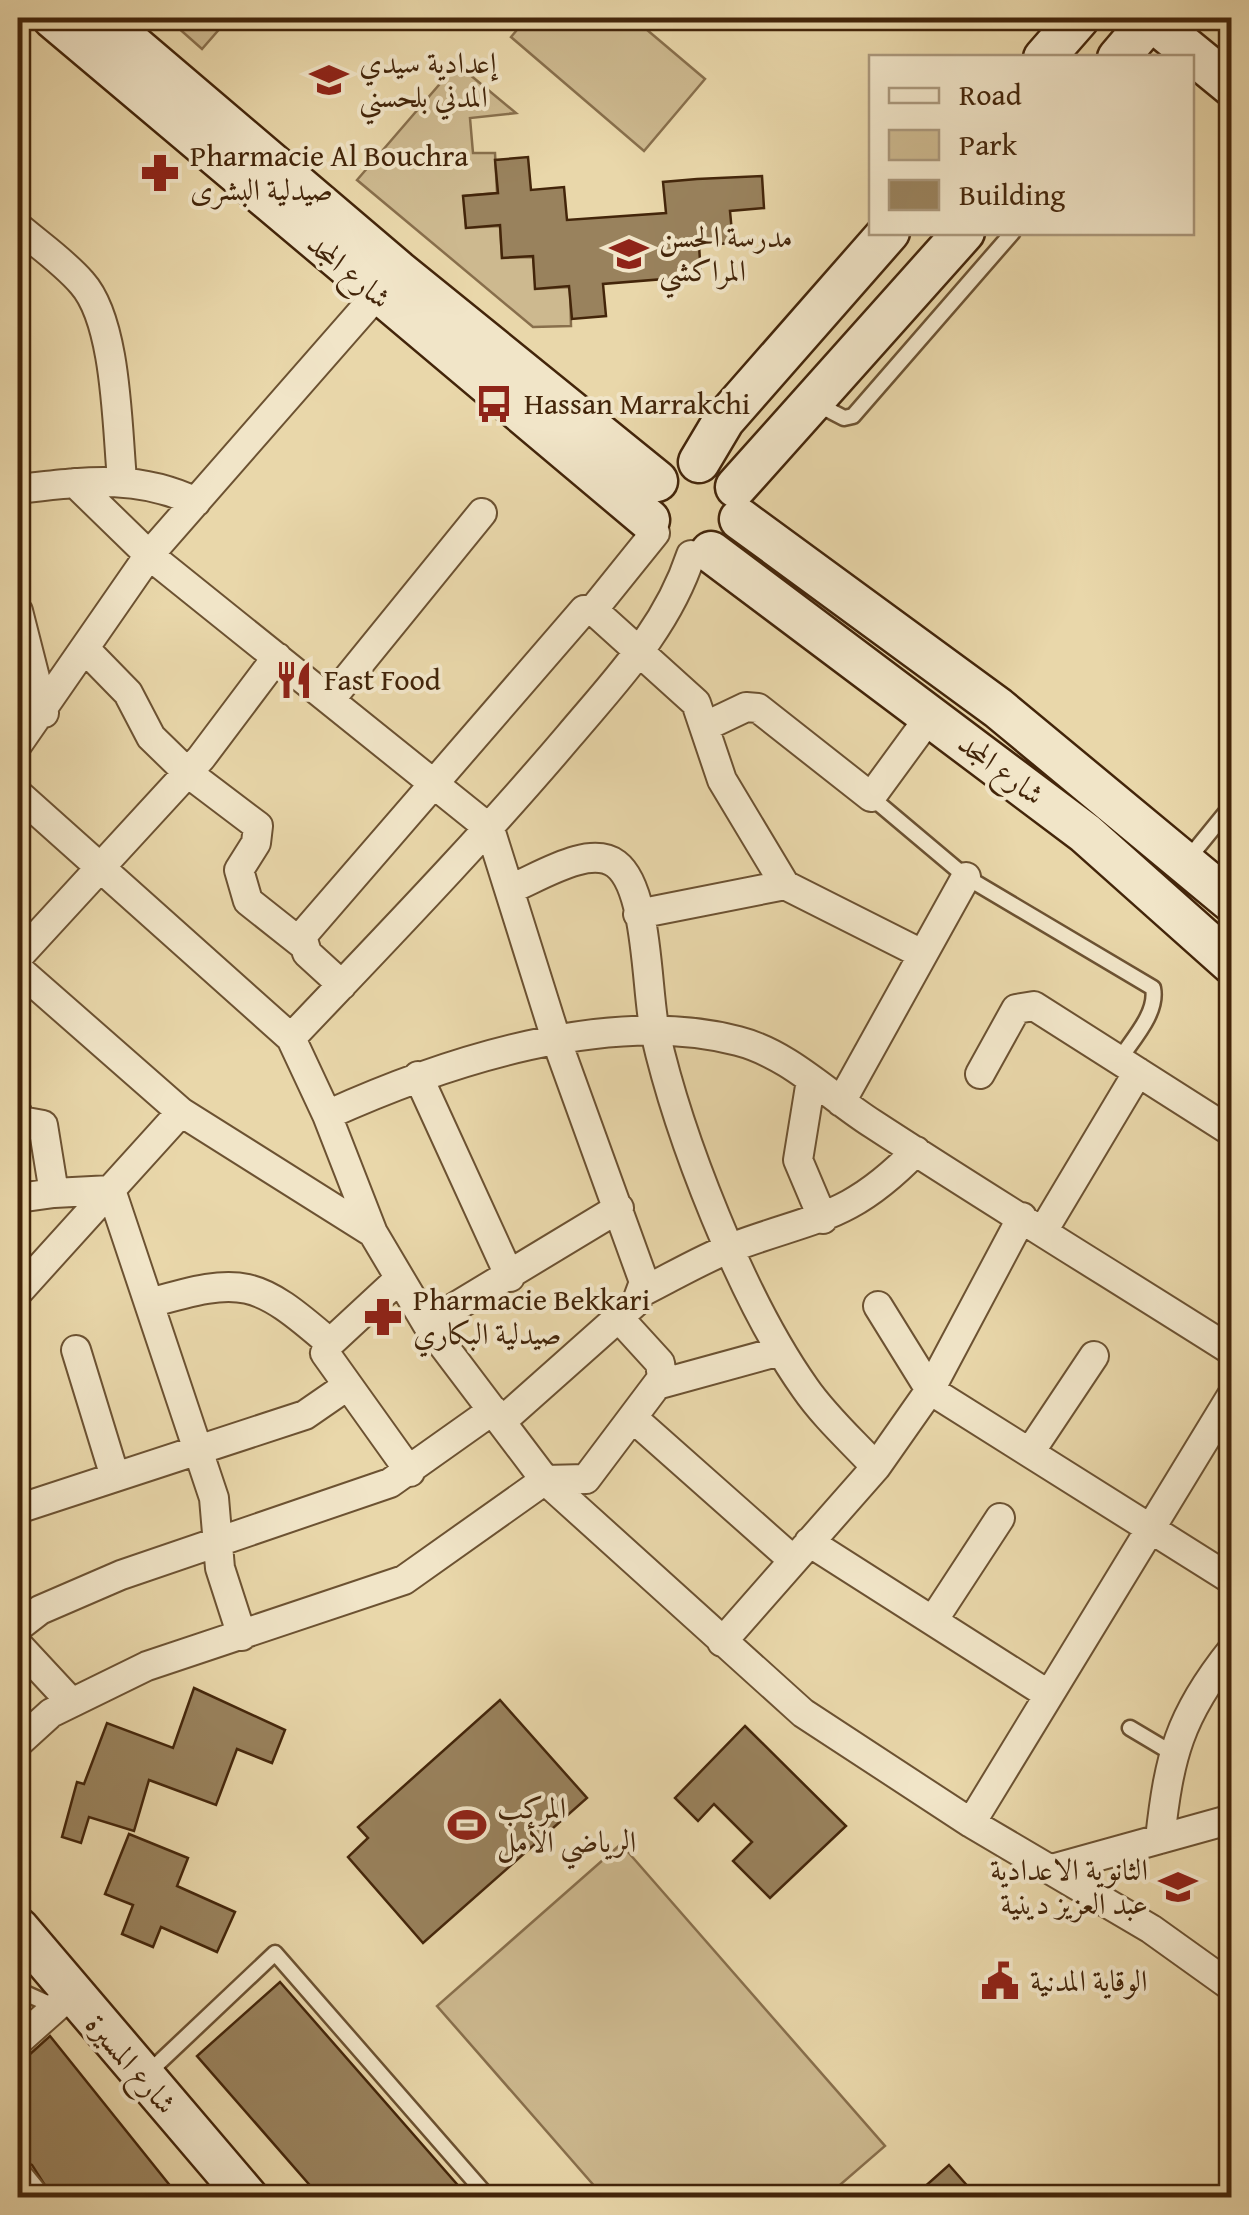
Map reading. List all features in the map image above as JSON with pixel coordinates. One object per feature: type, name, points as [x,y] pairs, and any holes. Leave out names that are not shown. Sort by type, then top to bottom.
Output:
[{"type":"main road","name":"شارع المجد","points":[[52,18],[388,283],[656,481]]},
{"type":"main road","name":"شارع المجد","points":[[100,18],[652,527]]},
{"type":"main road","points":[[1047,55],[1079,18]]},
{"type":"main road","points":[[1120,55],[1151,18],[1232,86]]},
{"type":"main road","points":[[699,462],[724,420],[886,235]]},
{"type":"main road","points":[[738,503],[721,470],[699,462],[668,469],[656,481],[650,496],[652,527],[664,544],[701,554],[724,544],[738,503],[814,403],[961,235]]},
{"type":"main road","name":"شارع المجد","points":[[738,503],[998,708],[1232,902]]},
{"type":"main road","name":"شارع المجد","points":[[701,554],[930,715],[1084,832],[1232,964]]},
{"type":"main road","name":"شارع المسيرة","points":[[18,1928],[64,2000],[142,2078],[248,2198]]},
{"type":"street","points":[[18,227],[85,285],[97,308],[110,362],[122,479]]},
{"type":"street","points":[[18,744],[44,713],[149,555],[388,283]]},
{"type":"street","points":[[18,489],[122,479],[152,484],[196,502]]},
{"type":"street","points":[[74,483],[149,555],[490,829],[556,1039],[643,1274],[642,1292]]},
{"type":"street","points":[[330,700],[482,513]]},
{"type":"street","points":[[300,943],[576,616],[593,610],[652,527]]},
{"type":"street","points":[[291,1038],[490,829],[639,653],[701,554]]},
{"type":"street","points":[[593,610],[682,686],[706,726],[728,793],[786,885],[920,954]]},
{"type":"street","points":[[18,611],[44,713]]},
{"type":"street","points":[[86,650],[128,694],[151,737],[188,773],[258,826],[256,843],[239,870],[243,892],[342,985]]},
{"type":"street","points":[[18,957],[188,773],[277,657]]},
{"type":"street","points":[[706,726],[746,707],[758,708],[871,797],[930,715]]},
{"type":"street","points":[[18,794],[291,1038],[327,1114],[373,1234],[427,1324],[545,1480],[803,1713],[971,1823],[1151,1929],[1232,1986]]},
{"type":"street","points":[[510,889],[588,858],[603,858],[629,877],[655,1032],[730,1248],[780,1351],[825,1413],[876,1467]]},
{"type":"street","points":[[841,1102],[966,877]]},
{"type":"street","points":[[638,914],[786,885]]},
{"type":"street","points":[[18,969],[182,1112],[373,1234]]},
{"type":"street","points":[[980,1074],[1016,1009],[1027,1005],[1232,1132]]},
{"type":"street","points":[[327,1114],[418,1076],[556,1039],[655,1032],[736,1040],[761,1048],[1232,1351]]},
{"type":"street","points":[[722,1642],[876,1467],[930,1390],[1128,1066]]},
{"type":"street","points":[[418,1076],[510,1277]]},
{"type":"street","points":[[810,1080],[798,1160],[823,1218]]},
{"type":"street","points":[[18,1292],[182,1112]]},
{"type":"street","points":[[18,1114],[21,1121],[43,1124],[54,1193]]},
{"type":"street","points":[[18,1627],[40,1610],[81,1591],[356,1496],[410,1472],[498,1415],[618,1317],[642,1292],[730,1248],[823,1218],[864,1199],[916,1151]]},
{"type":"street","points":[[18,1198],[111,1190]]},
{"type":"street","points":[[111,1190],[214,1498],[220,1568],[242,1636]]},
{"type":"street","points":[[427,1324],[619,1208]]},
{"type":"street","points":[[399,1279],[330,1342],[326,1358],[410,1472]]},
{"type":"street","points":[[150,1303],[196,1290],[241,1284],[287,1306],[330,1342]]},
{"type":"street","points":[[878,1306],[930,1390],[1232,1580]]},
{"type":"street","points":[[18,1744],[70,1702],[147,1666],[404,1580],[545,1480],[586,1478],[660,1384],[660,1362],[618,1317]]},
{"type":"street","points":[[76,1350],[115,1477]]},
{"type":"street","points":[[660,1384],[780,1351]]},
{"type":"street","points":[[1030,1452],[1094,1356]]},
{"type":"street","points":[[18,1510],[305,1415],[347,1386]]},
{"type":"street","points":[[971,1823],[1232,1395]]},
{"type":"street","points":[[634,1420],[801,1551],[934,1619],[1049,1695]]},
{"type":"street","points":[[934,1619],[1000,1518]]},
{"type":"street","points":[[18,1646],[70,1702]]},
{"type":"street","points":[[1160,1839],[1172,1753],[1195,1702],[1232,1650]]},
{"type":"street","points":[[1052,1870],[1232,1818]]},
{"type":"street","points":[[18,2041],[64,2000]]},
{"type":"street","points":[[18,2176],[36,2198]]},
{"type":"lane","points":[[814,403],[844,418],[853,416],[1010,235]]},
{"type":"lane","points":[[871,797],[966,877],[1153,988],[1154,1001],[1128,1066]]},
{"type":"lane","points":[[1185,864],[1232,806]]},
{"type":"lane","points":[[1130,1728],[1172,1753]]},
{"type":"lane","points":[[142,2078],[275,1953],[489,2198]]},
{"type":"lane","points":[[18,1990],[64,2000]]},
{"type":"green space","points":[[167,18],[229,18],[202,49]]},
{"type":"green space","points":[[527,18],[633,18],[705,79],[644,151],[511,37]]},
{"type":"green space","points":[[457,64],[516,113],[470,118],[473,153],[495,153],[497,193],[464,196],[466,228],[500,226],[502,258],[533,257],[536,289],[570,287],[571,326],[533,327],[357,180]]},
{"type":"green space","points":[[621,1844],[885,2146],[826,2197],[604,2197],[437,2006]]},
{"type":"building","points":[[528,157],[531,190],[564,187],[567,220],[666,213],[663,182],[697,179],[762,176],[764,208],[730,211],[733,243],[699,245],[701,276],[603,284],[606,316],[572,319],[569,286],[535,289],[533,256],[502,258],[500,225],[466,228],[463,196],[498,193],[495,160]]},
{"type":"building","points":[[194,1688],[285,1730],[272,1763],[237,1749],[216,1805],[149,1780],[134,1831],[89,1817],[81,1843],[62,1837],[77,1782],[84,1784],[107,1723],[173,1748]]},
{"type":"building","points":[[500,1700],[587,1798],[423,1943],[348,1857],[368,1838],[358,1827]]},
{"type":"building","points":[[745,1726],[846,1826],[770,1898],[733,1861],[752,1842],[714,1804],[698,1821],[675,1798]]},
{"type":"building","points":[[129,1834],[188,1858],[177,1886],[235,1912],[217,1952],[161,1927],[153,1947],[122,1934],[133,1905],[105,1894]]},
{"type":"building","points":[[280,1982],[469,2198],[321,2198],[197,2056]]},
{"type":"building","points":[[50,2036],[180,2198],[53,2198],[32,2165],[19,2159],[18,2058],[29,2055]]},
{"type":"building","points":[[949,2165],[978,2198],[912,2198]]},
{"type":"place","name":"إعدادية سيدي المدني بلحسني","points":[[329,80]]},
{"type":"place","name":"Pharmacie Al Bouchra صيدلية البشرى","points":[[160,173]]},
{"type":"place","name":"مدرسة الحسن المراكشي","points":[[629,254]]},
{"type":"place","name":"Hassan Marrakchi","points":[[494,404]]},
{"type":"place","name":"Fast Food","points":[[294,680]]},
{"type":"place","name":"Pharmacie Bekkari صيدلية البكاري","points":[[383,1317]]},
{"type":"place","name":"المركب الرياضي الأمل","points":[[467,1825]]},
{"type":"place","name":"الثانوية الاعدادية عبد العزيز دينية","points":[[1178,1887]]},
{"type":"place","name":"الوقاية المدنية","points":[[1000,1981]]}]
